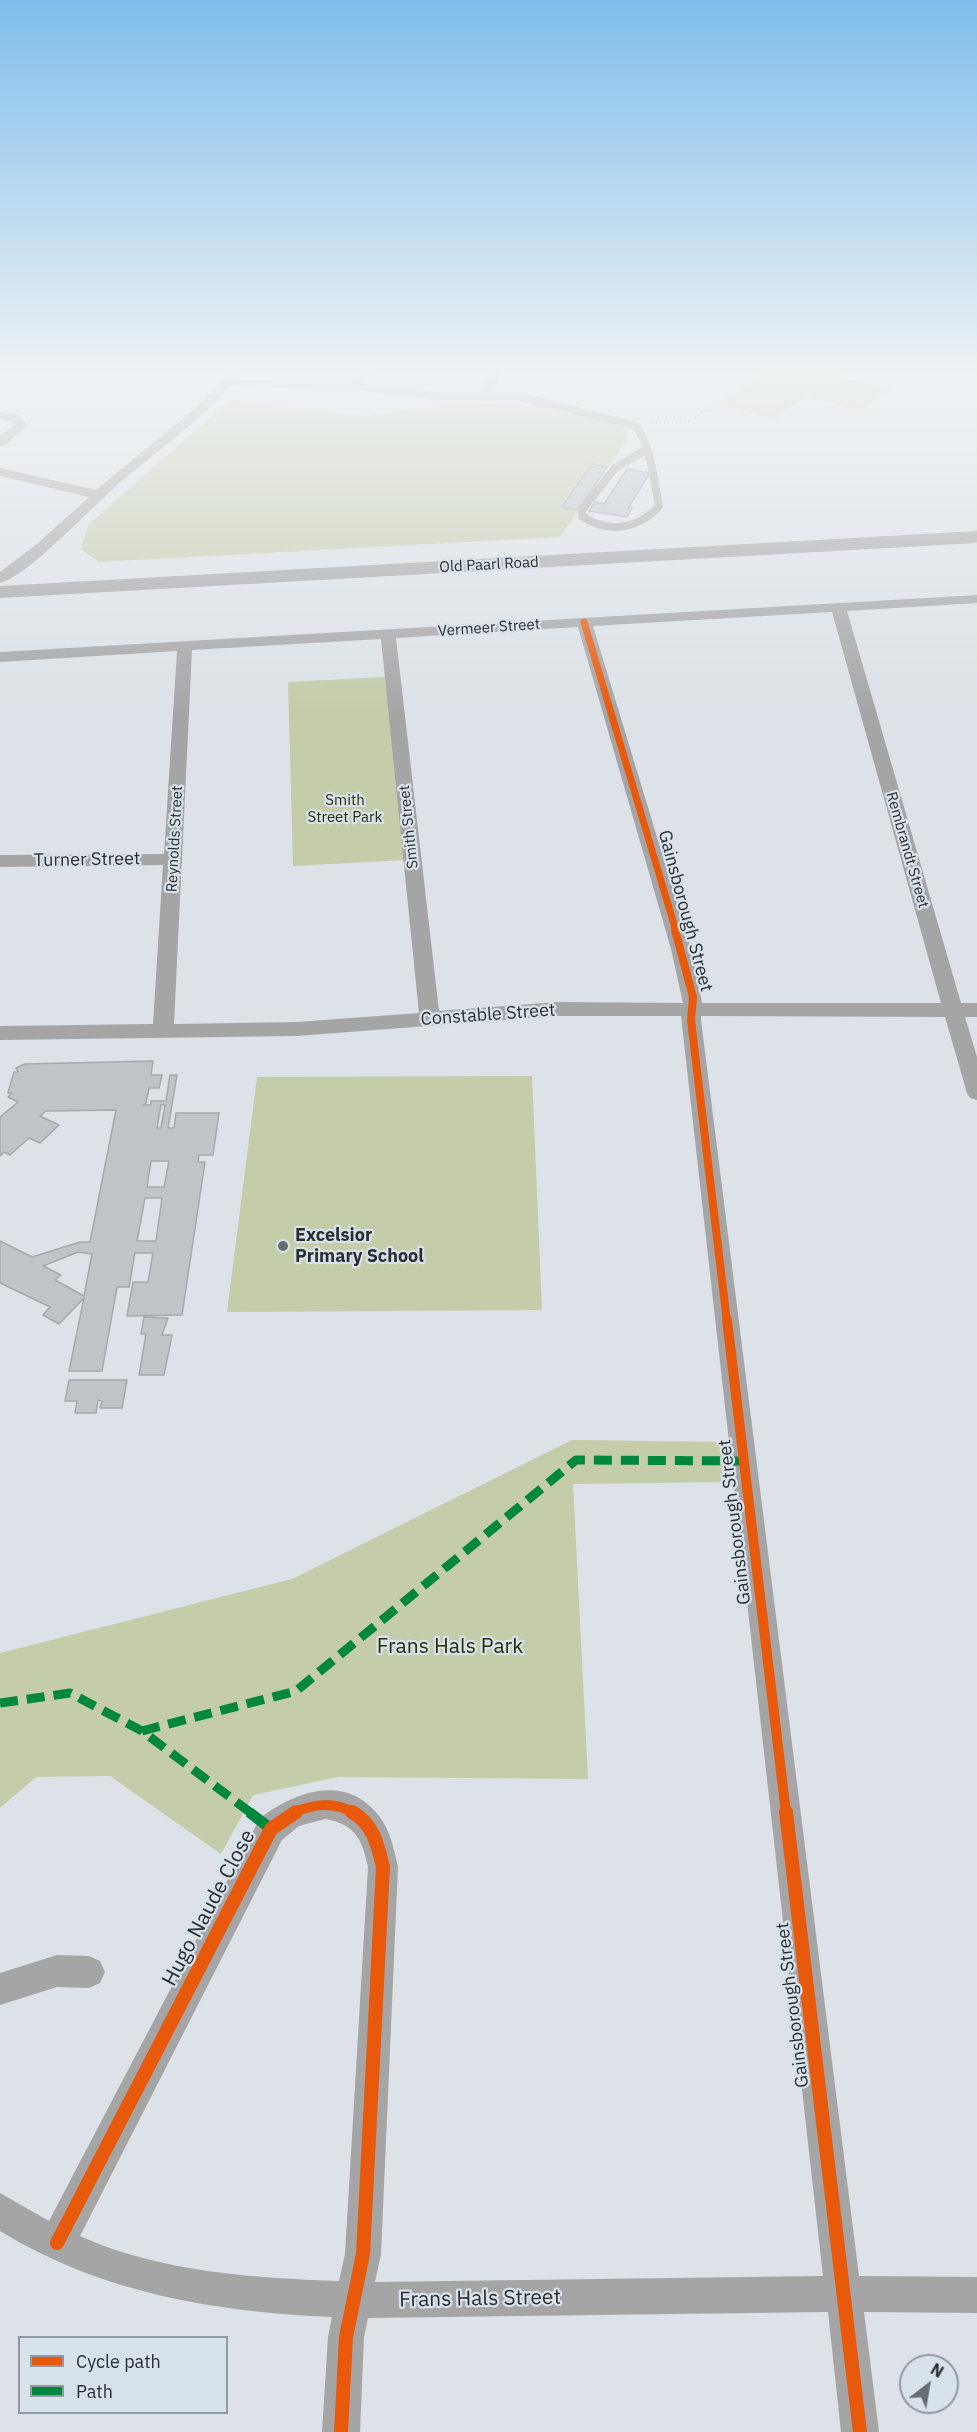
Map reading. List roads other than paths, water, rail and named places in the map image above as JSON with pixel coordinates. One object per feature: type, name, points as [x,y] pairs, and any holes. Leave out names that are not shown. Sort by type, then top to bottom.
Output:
[{"type":"main road","name":"Old Paarl Road","points":[[0,592],[977,537]]},
{"type":"street","points":[[70,488],[98,495]]},
{"type":"street","points":[[0,579],[47,543],[106,488]]},
{"type":"street","name":"Vermeer Street","points":[[0,657],[977,598]]},
{"type":"street","name":"Rembrandt Street","points":[[838,607],[977,1093]]},
{"type":"street","name":"Gainsborough Street","points":[[584,622],[681,949],[693,997],[693,1043],[860,2432]]},
{"type":"street","name":"Smith Street","points":[[388,634],[430,1019]]},
{"type":"street","name":"Reynolds Street","points":[[164,1032],[185,646]]},
{"type":"street","name":"Turner Street","points":[[0,861],[174,860]]},
{"type":"street","name":"Constable Street","points":[[0,1033],[297,1029],[558,1009],[977,1010]]},
{"type":"street","name":"Hugo Naude Close","points":[[57,2243],[271,1829],[295,1810],[318,1804],[330,1804],[357,1814],[376,1836],[383,1867],[363,2254],[346,2337],[341,2432]]},
{"type":"street","points":[[0,1989],[57,1971],[89,1972]]},
{"type":"street","name":"Frans Hals Street","points":[[0,2211],[57,2243],[112,2265],[170,2282],[228,2292],[287,2298],[354,2300],[844,2294],[977,2295]]},
{"type":"lane","points":[[599,488],[582,510],[584,519],[603,526],[627,526],[648,517],[659,506],[655,488]]},
{"type":"place","name":"Excelsior Primary School","points":[[283,1246]]},
{"type":"park label","name":"Smith Street Park","points":[[345,810]]},
{"type":"park label","name":"Frans Hals Park","points":[[450,1647]]}]
